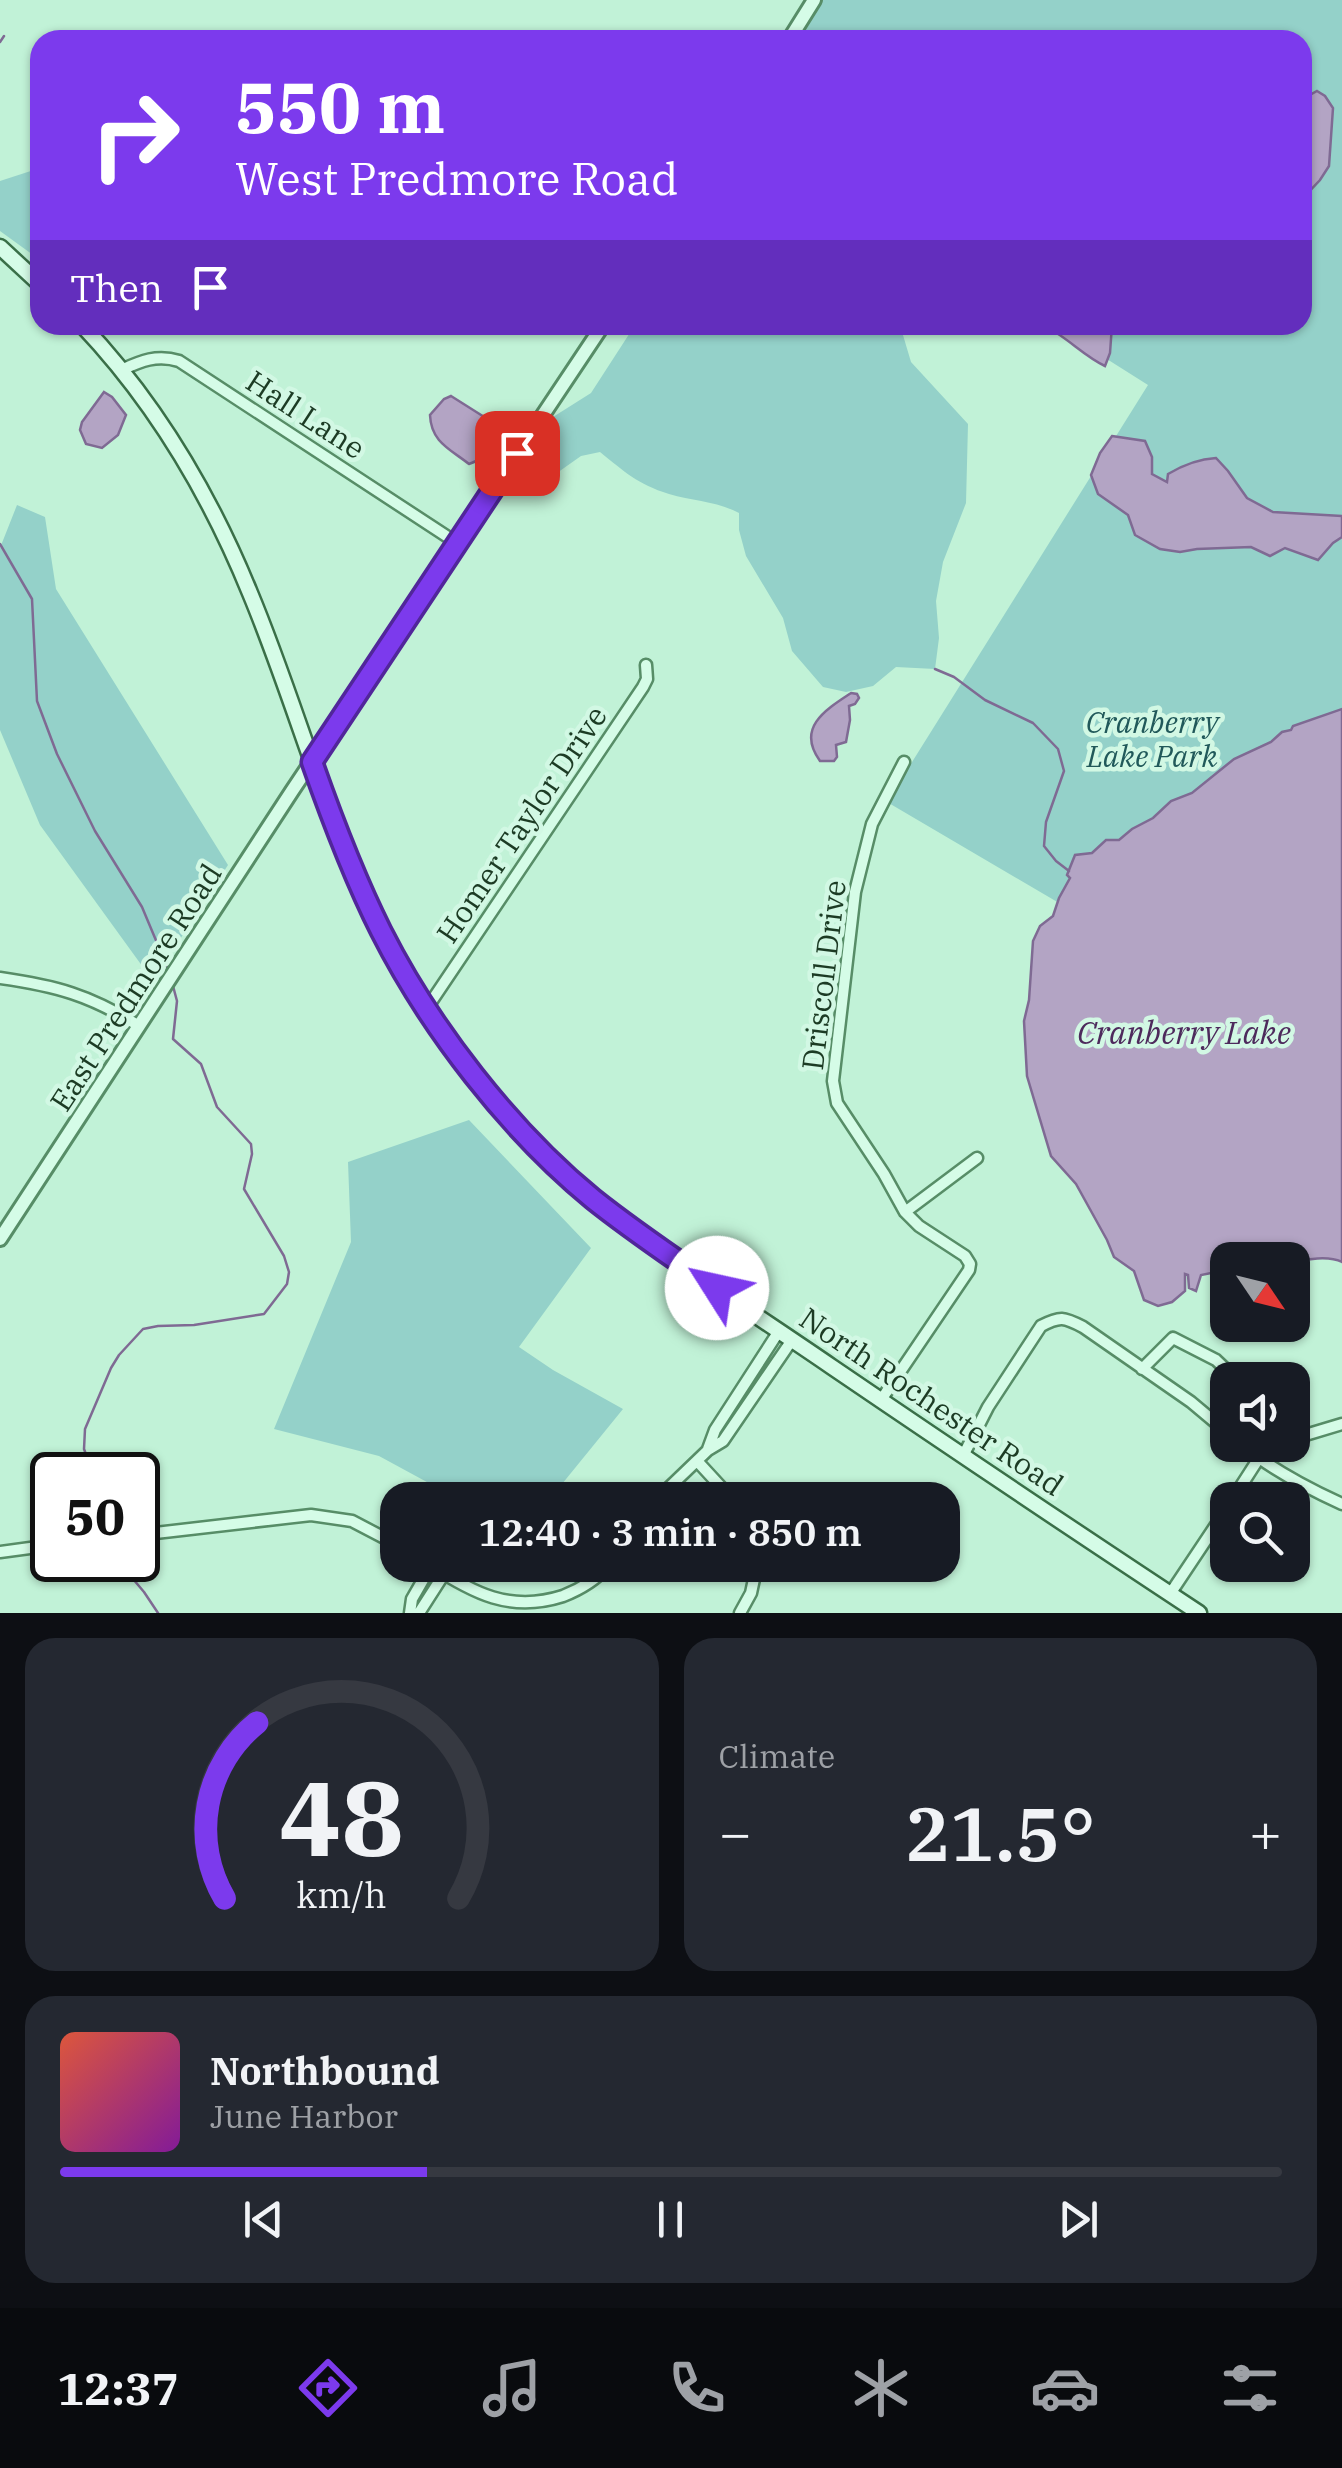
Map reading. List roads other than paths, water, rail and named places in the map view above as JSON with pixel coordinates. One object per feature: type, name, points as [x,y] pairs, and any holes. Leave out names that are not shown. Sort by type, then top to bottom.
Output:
[{"type":"main road","points":[[0,248],[30,275]]},
{"type":"main road","name":"North Rochester Road","points":[[91,335],[159,422],[217,518],[252,597],[330,815],[366,900],[400,966],[484,1087],[521,1130],[594,1200],[654,1246],[1199,1613]]},
{"type":"street","points":[[795,30],[814,0]]},
{"type":"street","name":"East Predmore Road","points":[[0,1239],[596,335]]},
{"type":"street","name":"Hall Lane","points":[[121,370],[148,358],[166,356],[179,361],[457,543]]},
{"type":"street","name":"Homer Taylor Drive","points":[[427,1008],[643,687],[646,664]]},
{"type":"street","name":"Driscoll Drive","points":[[881,1400],[970,1264],[965,1256],[904,1212],[837,1103],[833,1081],[855,892],[872,824],[904,762]]},
{"type":"street","points":[[0,978],[77,993],[139,1026]]},
{"type":"street","points":[[904,1212],[977,1158]]},
{"type":"street","points":[[963,1456],[1028,1343],[1041,1326],[1065,1318],[1083,1326],[1210,1418]]},
{"type":"street","points":[[676,1482],[708,1450],[715,1430],[786,1335]]},
{"type":"street","points":[[1142,1369],[1173,1338],[1218,1362]]},
{"type":"street","points":[[1310,1434],[1342,1424]]},
{"type":"street","points":[[698,1462],[716,1482]]},
{"type":"street","points":[[1266,1462],[1342,1504]]},
{"type":"street","points":[[160,1532],[312,1515],[352,1520],[380,1535]]},
{"type":"street","points":[[1170,1594],[1210,1534]]},
{"type":"street","points":[[0,1552],[30,1548]]},
{"type":"street","points":[[410,1613],[421,1582]]},
{"type":"street","points":[[419,1613],[439,1582]]},
{"type":"street","points":[[457,1582],[500,1602],[548,1606],[589,1582]]},
{"type":"street","points":[[740,1613],[754,1582]]},
{"type":"water","points":[[1317,91],[1325,96],[1333,108],[1329,166],[1312,188],[1312,94]]},
{"type":"water","points":[[1059,335],[1111,335],[1105,366]]},
{"type":"water","points":[[104,392],[126,415],[118,435],[102,448],[86,444],[80,430]]},
{"type":"water","points":[[451,396],[489,420],[488,446],[469,464],[443,444],[431,424],[430,415]]},
{"type":"water","points":[[1112,436],[1145,441],[1152,457],[1152,474],[1167,482],[1168,474],[1179,468],[1216,458],[1247,498],[1273,512],[1342,516],[1342,537],[1318,560],[1285,548],[1270,556],[1251,547],[1180,552],[1160,549],[1135,535],[1128,515],[1098,494],[1091,475]]},
{"type":"water","points":[[851,693],[859,698],[849,706],[846,742],[836,745],[834,761],[820,761],[813,749],[812,729],[823,713]]},
{"type":"water","name":"Cranberry Lake","points":[[1342,709],[1342,1262],[1310,1259],[1310,1242],[1210,1242],[1210,1273],[1201,1275],[1196,1291],[1189,1288],[1185,1274],[1185,1291],[1172,1302],[1158,1306],[1144,1300],[1134,1271],[1114,1257],[1076,1184],[1051,1156],[1027,1076],[1024,1021],[1033,941],[1040,926],[1053,916],[1070,878],[1067,875],[1075,855],[1092,853],[1106,840],[1119,840],[1171,801],[1192,793],[1234,759],[1271,742],[1293,726]]},
{"type":"waterway","points":[[0,42],[4,36]]},
{"type":"waterway","points":[[0,544],[32,599],[37,701],[57,754],[95,831],[142,907],[168,969]]},
{"type":"waterway","points":[[935,669],[954,677],[985,700],[1033,723],[1058,749],[1064,771],[1046,822],[1044,846],[1069,871]]},
{"type":"waterway","points":[[85,1452],[85,1429],[111,1368],[143,1329],[264,1314],[287,1284],[289,1272],[284,1256],[244,1189],[251,1144],[217,1107],[201,1064],[173,1039],[177,1001],[173,986]]},
{"type":"waterway","points":[[136,1582],[158,1613]]},
{"type":"park label","name":"Cranberry Lake Park","points":[[1152,738]]}]
